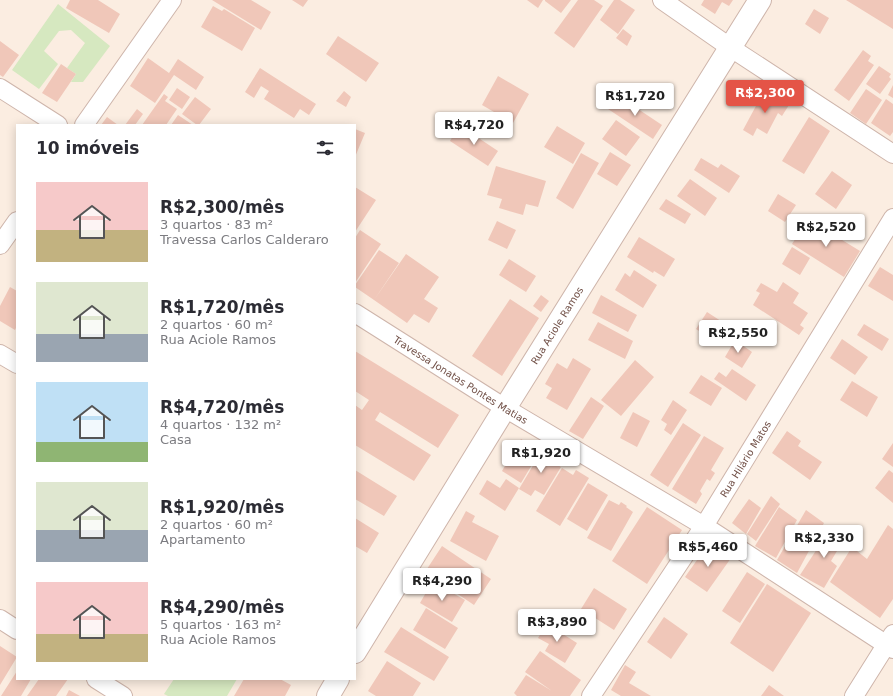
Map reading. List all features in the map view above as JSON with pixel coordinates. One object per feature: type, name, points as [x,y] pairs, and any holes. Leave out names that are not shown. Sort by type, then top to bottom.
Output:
[{"type":"street","points":[[85,124],[172,0]]},
{"type":"street","points":[[662,0],[731,48],[893,154]]},
{"type":"street","name":"Rua Aciole Ramos","points":[[356,650],[505,408],[760,0]]},
{"type":"street","points":[[0,88],[56,124]]},
{"type":"street","name":"Rua Hilário Matos","points":[[590,696],[704,526],[893,218]]},
{"type":"street","points":[[0,245],[16,222]]},
{"type":"street","name":"Travessa Jonatas Pontes Matias","points":[[356,314],[505,408],[704,526],[891,642]]},
{"type":"street","points":[[0,354],[16,363]]},
{"type":"street","points":[[0,619],[16,629]]},
{"type":"street","points":[[854,696],[891,642]]},
{"type":"street","points":[[98,680],[124,696]]},
{"type":"street","points":[[328,696],[337,680]]},
{"type":"green space","points":[[58,4],[110,46],[83,82],[71,82],[76,74],[67,68],[85,43],[71,30],[59,31],[44,51],[58,64],[39,89],[12,70]]},
{"type":"green space","points":[[173,680],[236,680],[227,696],[168,696],[164,694]]},
{"type":"building","points":[[70,0],[98,0],[120,14],[109,33],[66,8]]},
{"type":"building","points":[[212,0],[251,0],[271,12],[261,30]]},
{"type":"building","points":[[292,0],[308,0],[303,7]]},
{"type":"building","points":[[527,0],[543,0],[538,8]]},
{"type":"building","points":[[545,0],[571,0],[561,13]]},
{"type":"building","points":[[578,0],[594,0],[603,6],[574,48],[554,33]]},
{"type":"building","points":[[614,0],[620,0],[635,10],[618,34],[600,20]]},
{"type":"building","points":[[704,0],[733,0],[729,6],[722,2],[715,14],[701,5]]},
{"type":"building","points":[[846,0],[893,0],[893,29]]},
{"type":"building","points":[[213,6],[222,11],[224,9],[255,28],[242,51],[201,27]]},
{"type":"building","points":[[814,9],[829,18],[820,34],[805,24]]},
{"type":"building","points":[[623,29],[632,36],[627,46],[616,38]]},
{"type":"building","points":[[338,36],[379,63],[366,82],[326,54]]},
{"type":"building","points":[[0,41],[19,55],[3,77],[0,75]]},
{"type":"building","points":[[863,50],[871,56],[868,61],[874,65],[849,101],[834,90]]},
{"type":"building","points":[[148,58],[169,73],[178,59],[204,77],[196,90],[174,75],[155,103],[130,86]]},
{"type":"building","points":[[61,64],[76,74],[57,102],[42,93]]},
{"type":"building","points":[[879,66],[891,74],[889,77],[891,79],[880,94],[866,84]]},
{"type":"building","points":[[260,68],[316,104],[309,115],[300,109],[294,118],[264,99],[269,91],[261,86],[254,98],[245,92]]},
{"type":"building","points":[[498,76],[529,94],[513,123],[482,105]]},
{"type":"building","points":[[893,85],[893,98],[888,95]]},
{"type":"building","points":[[177,88],[190,97],[182,109],[169,100]]},
{"type":"building","points":[[866,89],[882,100],[866,124],[850,113]]},
{"type":"building","points":[[344,91],[351,97],[346,107],[336,101]]},
{"type":"building","points":[[764,91],[789,105],[782,116],[778,113],[767,134],[757,128],[753,136],[743,130]]},
{"type":"building","points":[[164,94],[168,97],[165,101],[177,109],[167,124],[143,124]]},
{"type":"building","points":[[617,95],[662,125],[653,139],[608,109]]},
{"type":"building","points":[[195,97],[211,109],[200,124],[196,124],[182,114]]},
{"type":"building","points":[[886,99],[893,104],[893,132],[890,136],[871,123]]},
{"type":"building","points":[[137,109],[143,114],[136,124],[126,124]]},
{"type":"building","points":[[178,115],[192,124],[172,124]]},
{"type":"building","points":[[107,117],[117,124],[102,124]]},
{"type":"building","points":[[809,117],[830,131],[804,174],[782,161]]},
{"type":"building","points":[[616,120],[640,137],[626,156],[602,139]]},
{"type":"building","points":[[459,125],[498,151],[488,166],[450,141]]},
{"type":"building","points":[[557,126],[585,143],[573,164],[544,147]]},
{"type":"building","points":[[356,129],[365,133],[356,155]]},
{"type":"building","points":[[610,152],[631,165],[617,186],[597,174]]},
{"type":"building","points":[[581,153],[599,163],[573,209],[556,198]]},
{"type":"building","points":[[701,158],[718,168],[721,164],[740,176],[729,193],[694,170]]},
{"type":"building","points":[[496,166],[546,181],[538,207],[526,204],[523,215],[499,208],[502,199],[487,195]]},
{"type":"building","points":[[832,171],[852,185],[836,209],[815,194]]},
{"type":"building","points":[[690,179],[717,198],[705,216],[677,196]]},
{"type":"building","points":[[356,188],[376,200],[356,230]]},
{"type":"building","points":[[778,194],[796,205],[785,222],[768,211]]},
{"type":"building","points":[[666,199],[691,214],[685,224],[659,209]]},
{"type":"building","points":[[808,219],[860,251],[844,277],[792,244]]},
{"type":"building","points":[[497,221],[516,230],[507,249],[488,240]]},
{"type":"building","points":[[360,230],[381,244],[356,282],[356,236]]},
{"type":"building","points":[[639,237],[675,259],[664,277],[654,271],[653,273],[627,257]]},
{"type":"building","points":[[792,247],[810,258],[800,275],[782,264]]},
{"type":"building","points":[[379,250],[399,263],[374,300],[356,288],[356,284]]},
{"type":"building","points":[[406,254],[439,277],[424,299],[438,308],[429,323],[414,314],[407,323],[374,300]]},
{"type":"building","points":[[509,259],[536,276],[526,292],[499,275]]},
{"type":"building","points":[[880,267],[893,275],[893,301],[868,286]]},
{"type":"building","points":[[634,270],[657,285],[643,308],[615,290],[625,273],[630,277]]},
{"type":"building","points":[[783,282],[799,293],[793,303],[808,313],[800,325],[804,328],[799,335],[753,305],[760,293],[756,291],[761,283],[777,292]]},
{"type":"building","points":[[10,287],[16,290],[15,330],[0,321],[0,306]]},
{"type":"building","points":[[541,295],[549,301],[541,312],[533,306]]},
{"type":"building","points":[[601,295],[637,315],[628,332],[592,313]]},
{"type":"building","points":[[510,299],[539,318],[502,376],[472,356]]},
{"type":"building","points":[[707,312],[727,325],[716,342],[696,329]]},
{"type":"building","points":[[598,322],[633,341],[625,359],[588,340]]},
{"type":"building","points":[[864,324],[889,339],[882,351],[857,335]]},
{"type":"building","points":[[842,339],[868,357],[855,375],[830,358]]},
{"type":"building","points":[[735,340],[752,352],[742,368],[725,357]]},
{"type":"building","points":[[356,352],[459,415],[438,448],[380,412],[375,420],[431,455],[414,481],[356,446],[356,406],[362,410],[369,400],[356,392]]},
{"type":"building","points":[[573,358],[591,369],[567,410],[546,398],[552,388],[545,384],[557,363],[567,369]]},
{"type":"building","points":[[635,360],[654,377],[621,416],[601,400]]},
{"type":"building","points":[[732,369],[756,385],[746,401],[714,379],[719,372],[726,377]]},
{"type":"building","points":[[701,375],[722,388],[711,406],[689,393]]},
{"type":"building","points":[[852,381],[878,397],[867,417],[840,400]]},
{"type":"building","points":[[591,397],[604,406],[583,439],[569,431]]},
{"type":"building","points":[[673,400],[687,410],[671,435],[664,430],[667,424],[661,420]]},
{"type":"building","points":[[633,412],[650,421],[637,447],[620,438]]},
{"type":"building","points":[[683,423],[701,435],[668,487],[650,475]]},
{"type":"building","points":[[787,431],[801,441],[798,446],[822,462],[810,480],[772,453]]},
{"type":"building","points":[[704,436],[724,448],[711,470],[715,473],[710,481],[707,479],[700,491],[702,494],[696,504],[672,489]]},
{"type":"building","points":[[521,439],[533,447],[536,443],[540,445],[536,451],[539,453],[521,483],[502,471]]},
{"type":"building","points":[[893,443],[893,467],[882,459]]},
{"type":"building","points":[[544,447],[556,455],[552,462],[561,467],[544,495],[535,490],[531,496],[519,489]]},
{"type":"building","points":[[562,468],[573,475],[576,470],[589,478],[560,526],[536,511]]},
{"type":"building","points":[[889,470],[893,473],[893,503],[875,488]]},
{"type":"building","points":[[356,471],[397,496],[384,516],[356,500]]},
{"type":"building","points":[[506,479],[519,488],[505,511],[479,494],[487,480],[500,488]]},
{"type":"building","points":[[588,483],[608,495],[587,531],[567,519]]},
{"type":"building","points":[[771,496],[780,504],[756,541],[747,534]]},
{"type":"building","points":[[749,499],[761,508],[746,534],[732,523]]},
{"type":"building","points":[[609,500],[619,505],[621,502],[633,512],[611,551],[587,538]]},
{"type":"building","points":[[647,507],[682,530],[647,584],[612,561]]},
{"type":"building","points":[[779,507],[797,520],[776,558],[755,546]]},
{"type":"building","points":[[806,510],[824,523],[797,573],[777,560]]},
{"type":"building","points":[[466,511],[475,516],[472,522],[499,536],[486,561],[450,541]]},
{"type":"building","points":[[356,519],[379,533],[367,553],[356,547]]},
{"type":"building","points":[[888,525],[893,529],[893,599],[880,618],[830,582],[852,547],[867,559]]},
{"type":"building","points":[[832,526],[846,536],[831,561],[837,566],[824,588],[800,575]]},
{"type":"building","points":[[709,543],[731,558],[707,592],[685,577]]},
{"type":"building","points":[[442,546],[491,579],[474,605],[425,572]]},
{"type":"building","points":[[747,572],[765,584],[740,623],[722,611]]},
{"type":"building","points":[[432,582],[465,600],[452,622],[420,603]]},
{"type":"building","points":[[767,584],[811,613],[773,672],[730,643]]},
{"type":"building","points":[[594,588],[627,609],[614,630],[581,609]]},
{"type":"building","points":[[426,608],[458,628],[445,649],[413,630]]},
{"type":"building","points":[[664,617],[688,634],[671,659],[647,642]]},
{"type":"building","points":[[547,624],[577,643],[565,663],[545,651],[549,644],[538,638]]},
{"type":"building","points":[[401,627],[449,657],[434,681],[384,652]]},
{"type":"building","points":[[0,646],[16,656],[16,659],[0,685]]},
{"type":"building","points":[[540,651],[581,680],[570,696],[517,696],[514,693],[526,675],[552,691],[525,672]]},
{"type":"building","points":[[387,661],[421,683],[413,696],[376,696],[368,691]]},
{"type":"building","points":[[625,665],[636,672],[629,683],[651,696],[621,696],[611,690]]},
{"type":"building","points":[[16,673],[16,680],[30,680],[21,696],[1,696]]},
{"type":"building","points":[[38,680],[67,680],[56,696],[27,696]]},
{"type":"building","points":[[243,680],[282,680],[291,685],[285,696],[234,696]]},
{"type":"building","points":[[769,685],[784,696],[761,696]]},
{"type":"building","points":[[69,690],[80,696],[66,696]]}]
